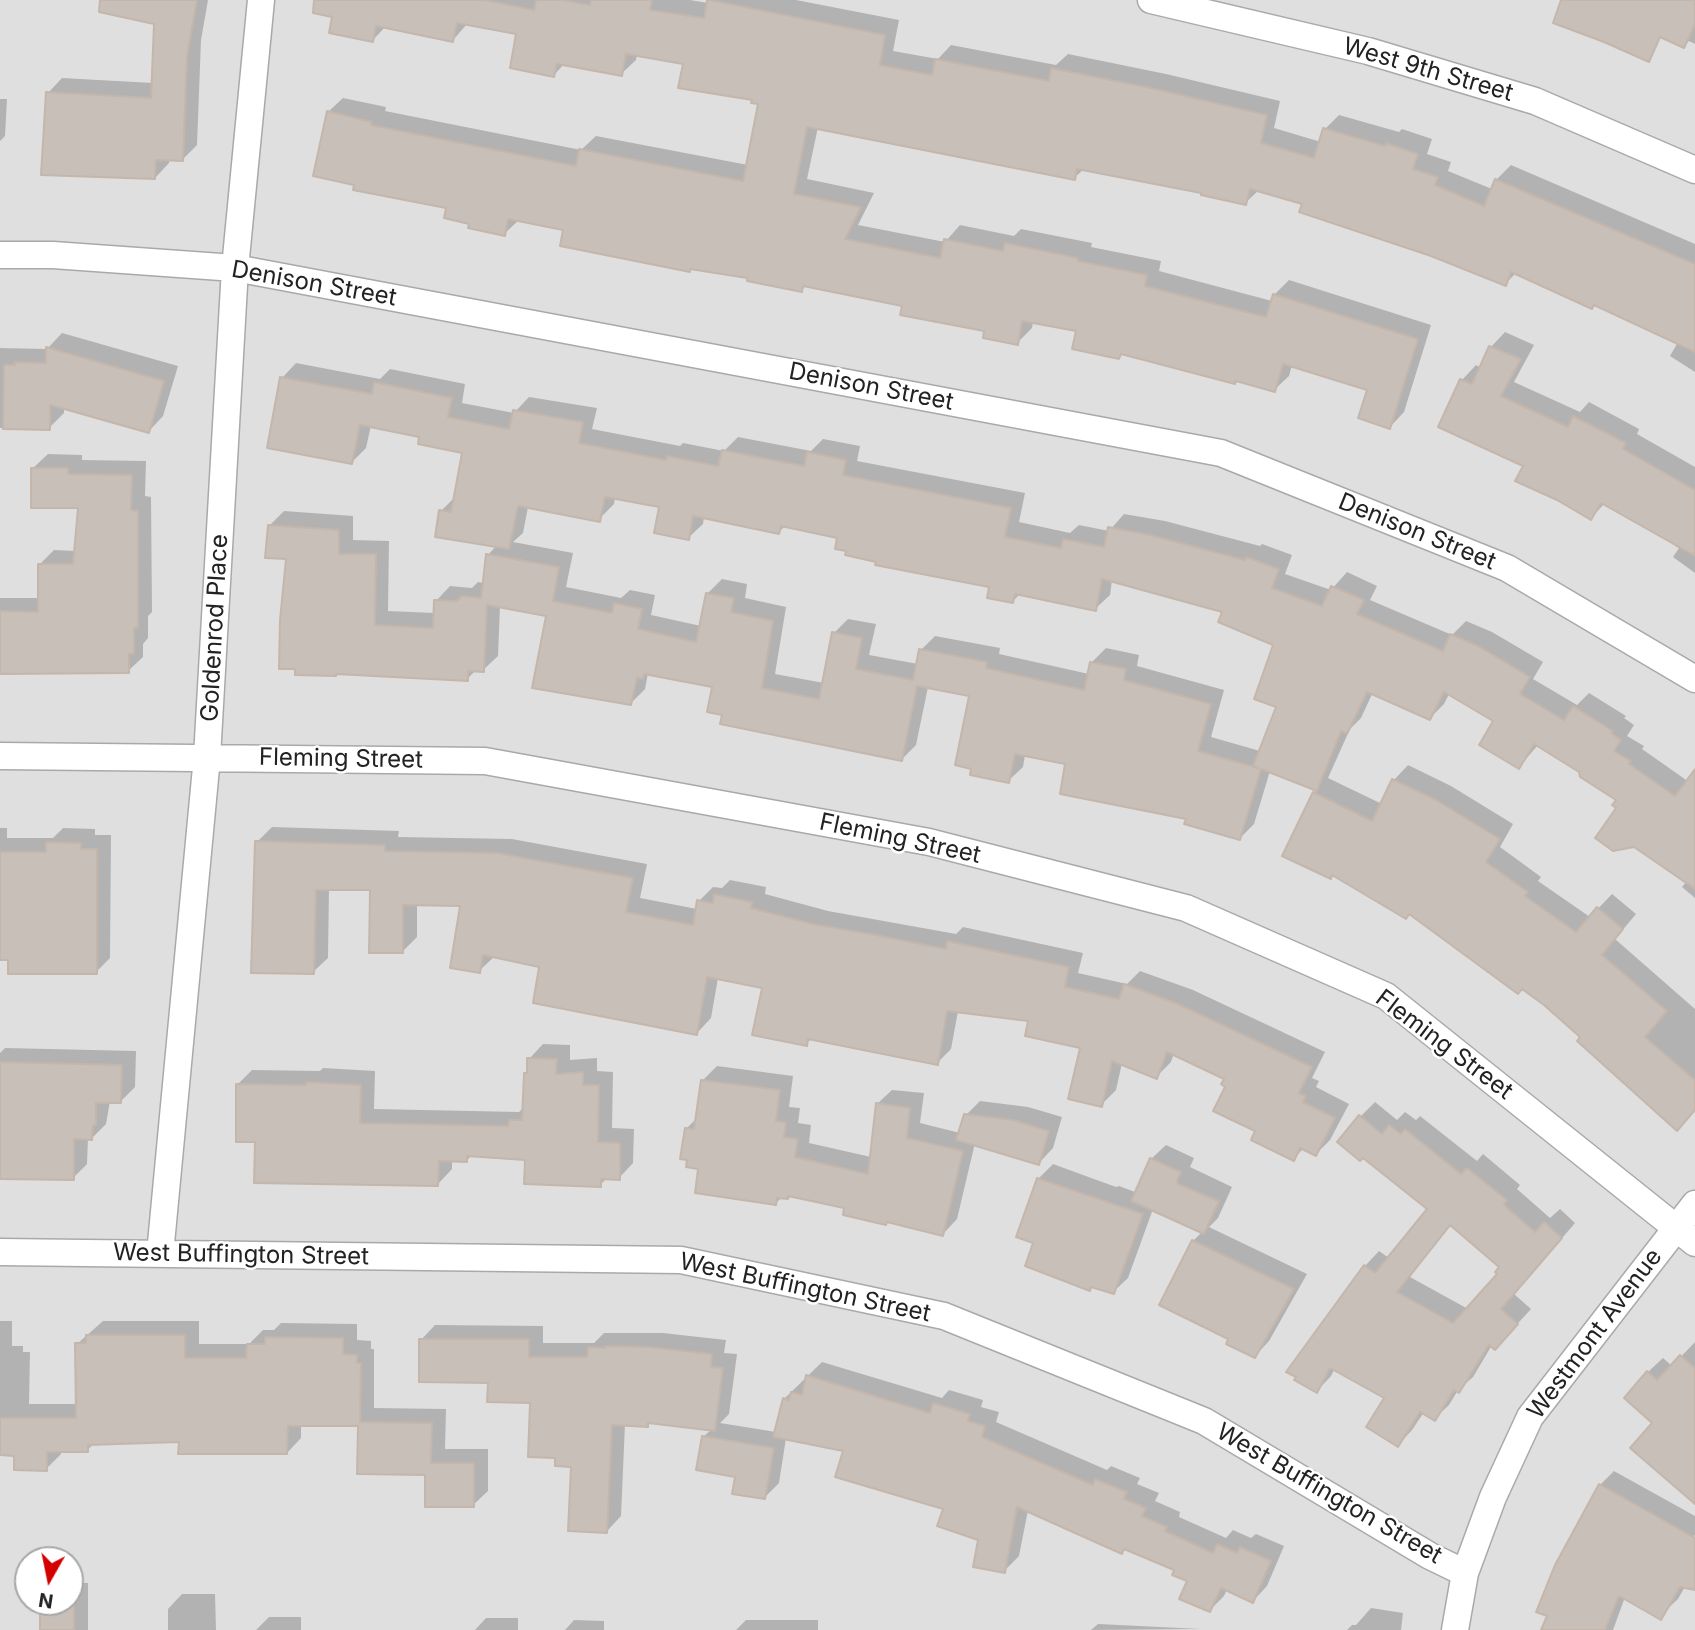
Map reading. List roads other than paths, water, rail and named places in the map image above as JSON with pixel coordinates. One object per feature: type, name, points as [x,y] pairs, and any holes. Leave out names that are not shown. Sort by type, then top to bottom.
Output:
[{"type":"street","name":"Goldenrod Place","points":[[160,1254],[207,757],[235,268],[261,0]]},
{"type":"street","name":"West 9th Street","points":[[1151,0],[1368,51],[1535,101],[1695,170]]},
{"type":"street","name":"Denison Street","points":[[0,255],[235,268],[1221,453],[1507,568],[1695,679]]},
{"type":"street","name":"Fleming Street","points":[[0,756],[485,761],[929,842],[1186,908],[1385,996],[1686,1234]]},
{"type":"street","name":"Westmont Avenue","points":[[1455,1630],[1465,1573],[1493,1497],[1530,1417],[1686,1234],[1695,1205]]},
{"type":"street","name":"West Buffington Street","points":[[0,1252],[681,1260],[944,1316],[1203,1421],[1430,1556],[1465,1573]]}]
